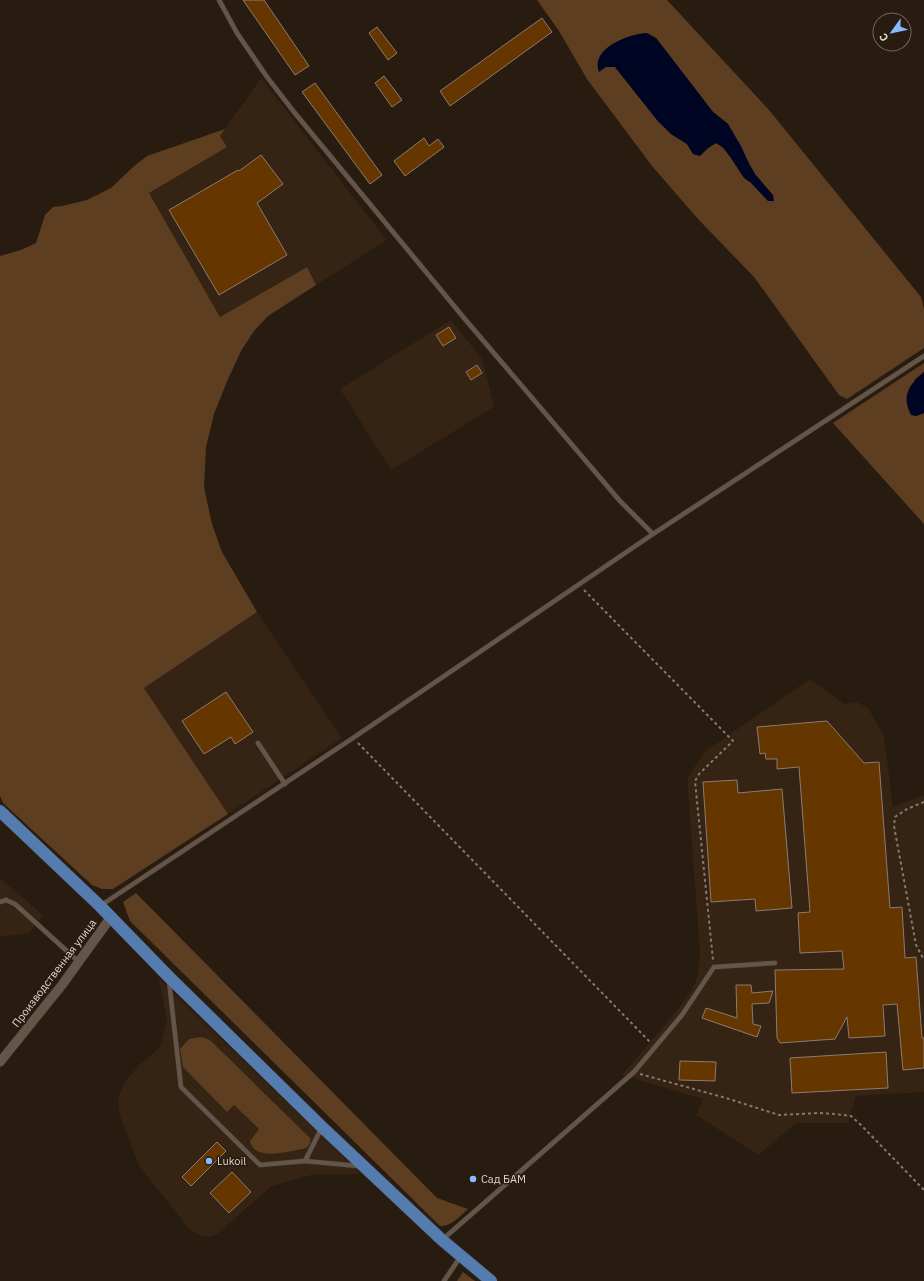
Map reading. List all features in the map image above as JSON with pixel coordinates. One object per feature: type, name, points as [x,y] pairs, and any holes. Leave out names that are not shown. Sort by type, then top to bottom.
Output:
[{"type":"main road","points":[[0,811],[100,906],[169,977],[322,1127],[442,1240],[491,1281]]},
{"type":"street","name":"Производственная улица","points":[[0,1062],[79,962],[111,917]]},
{"type":"lane","points":[[219,0],[237,33],[267,77],[294,112],[464,318],[620,501],[653,534]]},
{"type":"lane","points":[[100,906],[285,784],[653,534],[924,356]]},
{"type":"lane","points":[[258,743],[285,784]]},
{"type":"lane","points":[[0,902],[6,900],[14,904],[79,962]]},
{"type":"lane","points":[[442,1240],[634,1072],[682,1015],[714,967],[775,963]]},
{"type":"lane","points":[[169,977],[181,1087],[260,1166],[305,1161],[363,1166]]},
{"type":"lane","points":[[305,1161],[322,1127]]},
{"type":"lane","points":[[444,1281],[461,1256]]},
{"type":"path","points":[[579,585],[733,740],[699,774],[695,781],[714,967]]},
{"type":"path","points":[[353,738],[656,1047]]},
{"type":"path","points":[[924,802],[907,809],[895,817],[894,826],[916,945],[924,960]]},
{"type":"path","points":[[634,1072],[726,1098],[779,1115],[819,1113],[850,1116],[861,1125],[924,1190]]},
{"type":"shaded area","points":[[537,0],[667,0],[769,110],[921,297],[924,309],[924,348],[847,399],[839,395],[754,277],[698,219],[652,166],[587,79],[559,31]],"holes":[[[656,38],[713,112],[728,124],[755,174],[750,182],[741,174],[727,152],[716,143],[700,155],[693,154],[687,144],[671,134],[657,120],[615,67],[606,67]]]},
{"type":"shaded area","points":[[261,78],[387,240],[316,285],[307,267],[220,317],[149,193],[227,147],[220,136]]},
{"type":"shaded area","points":[[225,129],[220,136],[227,147],[149,193],[220,317],[307,267],[316,285],[268,316],[254,331],[241,351],[228,379],[214,414],[206,447],[204,487],[212,524],[222,552],[257,612],[144,688],[228,814],[113,889],[102,889],[92,885],[3,803],[0,796],[0,256],[21,250],[36,243],[45,215],[53,207],[87,200],[111,188],[147,156]]},
{"type":"shaded area","points":[[451,320],[482,359],[494,407],[391,470],[340,389]]},
{"type":"shaded area","points":[[924,363],[924,372],[914,380],[916,416],[924,413],[924,524],[833,423]]},
{"type":"shaded area","points":[[257,612],[342,738],[228,814],[144,688]]},
{"type":"shaded area","points":[[810,679],[844,704],[857,702],[868,708],[884,736],[893,807],[924,795],[924,1092],[856,1096],[848,1123],[796,1123],[758,1155],[696,1115],[703,1099],[622,1075],[678,1009],[693,988],[698,974],[700,953],[688,777],[704,752]]},
{"type":"shaded area","points":[[0,878],[43,915],[29,933],[0,937]]},
{"type":"shaded area","points":[[136,893],[437,1198],[468,1209],[452,1223],[440,1226],[130,921],[123,902]]},
{"type":"shaded area","points":[[159,979],[361,1174],[315,1174],[272,1186],[217,1234],[210,1237],[202,1236],[190,1230],[139,1166],[120,1116],[118,1103],[120,1093],[125,1082],[139,1065],[160,1047],[167,1021]]},
{"type":"shaded area","points":[[201,1037],[211,1041],[310,1138],[310,1143],[308,1146],[303,1149],[273,1154],[258,1151],[253,1147],[250,1141],[259,1129],[234,1105],[227,1112],[183,1067],[180,1049],[189,1039]]},
{"type":"shaded area","points":[[463,1272],[475,1281],[457,1281]]},
{"type":"water","points":[[647,33],[656,38],[713,112],[728,124],[741,146],[749,164],[755,174],[773,195],[774,201],[768,201],[750,182],[744,178],[723,147],[716,143],[700,156],[693,154],[687,144],[671,134],[657,120],[615,67],[606,67],[599,72],[598,63],[600,56],[605,49],[622,39]]},
{"type":"water","points":[[924,372],[924,413],[916,416],[911,415],[907,402],[908,391],[914,381]]},
{"type":"building","points":[[243,0],[264,0],[309,66],[295,75]]},
{"type":"building","points":[[542,18],[552,32],[450,106],[440,91]]},
{"type":"building","points":[[377,27],[397,53],[388,60],[369,33]]},
{"type":"building","points":[[384,76],[402,100],[392,107],[375,83]]},
{"type":"building","points":[[315,83],[382,175],[370,184],[302,92]]},
{"type":"building","points":[[424,138],[429,146],[438,139],[444,147],[405,176],[394,161]]},
{"type":"building","points":[[261,155],[283,184],[257,203],[287,255],[219,295],[169,210],[238,170],[239,171]]},
{"type":"building","points":[[449,327],[456,338],[443,346],[436,335]]},
{"type":"building","points":[[477,365],[482,373],[471,380],[466,372]]},
{"type":"building","points":[[226,692],[253,732],[235,744],[231,737],[204,754],[182,721]]},
{"type":"building","points":[[827,721],[864,763],[879,762],[890,908],[902,907],[905,958],[916,957],[922,1038],[924,1038],[924,1068],[903,1070],[897,1004],[883,1005],[885,1036],[849,1038],[847,1017],[835,1039],[780,1043],[777,1038],[775,970],[844,969],[842,951],[800,953],[798,913],[810,912],[799,767],[777,769],[777,759],[766,759],[765,753],[760,754],[757,727]]},
{"type":"building","points":[[737,780],[738,793],[782,789],[792,908],[756,911],[755,899],[711,902],[703,782]]},
{"type":"building","points":[[736,985],[751,985],[752,993],[773,991],[769,1003],[752,1004],[753,1024],[761,1026],[757,1037],[702,1018],[706,1008],[737,1018]]},
{"type":"building","points":[[886,1052],[888,1088],[792,1093],[790,1058]]},
{"type":"building","points":[[680,1061],[716,1062],[715,1081],[679,1080]]},
{"type":"building","points":[[217,1142],[226,1151],[191,1186],[182,1177]]},
{"type":"building","points":[[232,1172],[251,1192],[229,1213],[210,1193]]},
{"type":"place","name":"Lukoil","points":[[209,1161]]},
{"type":"place","name":"Сад БАМ","points":[[473,1179]]}]
